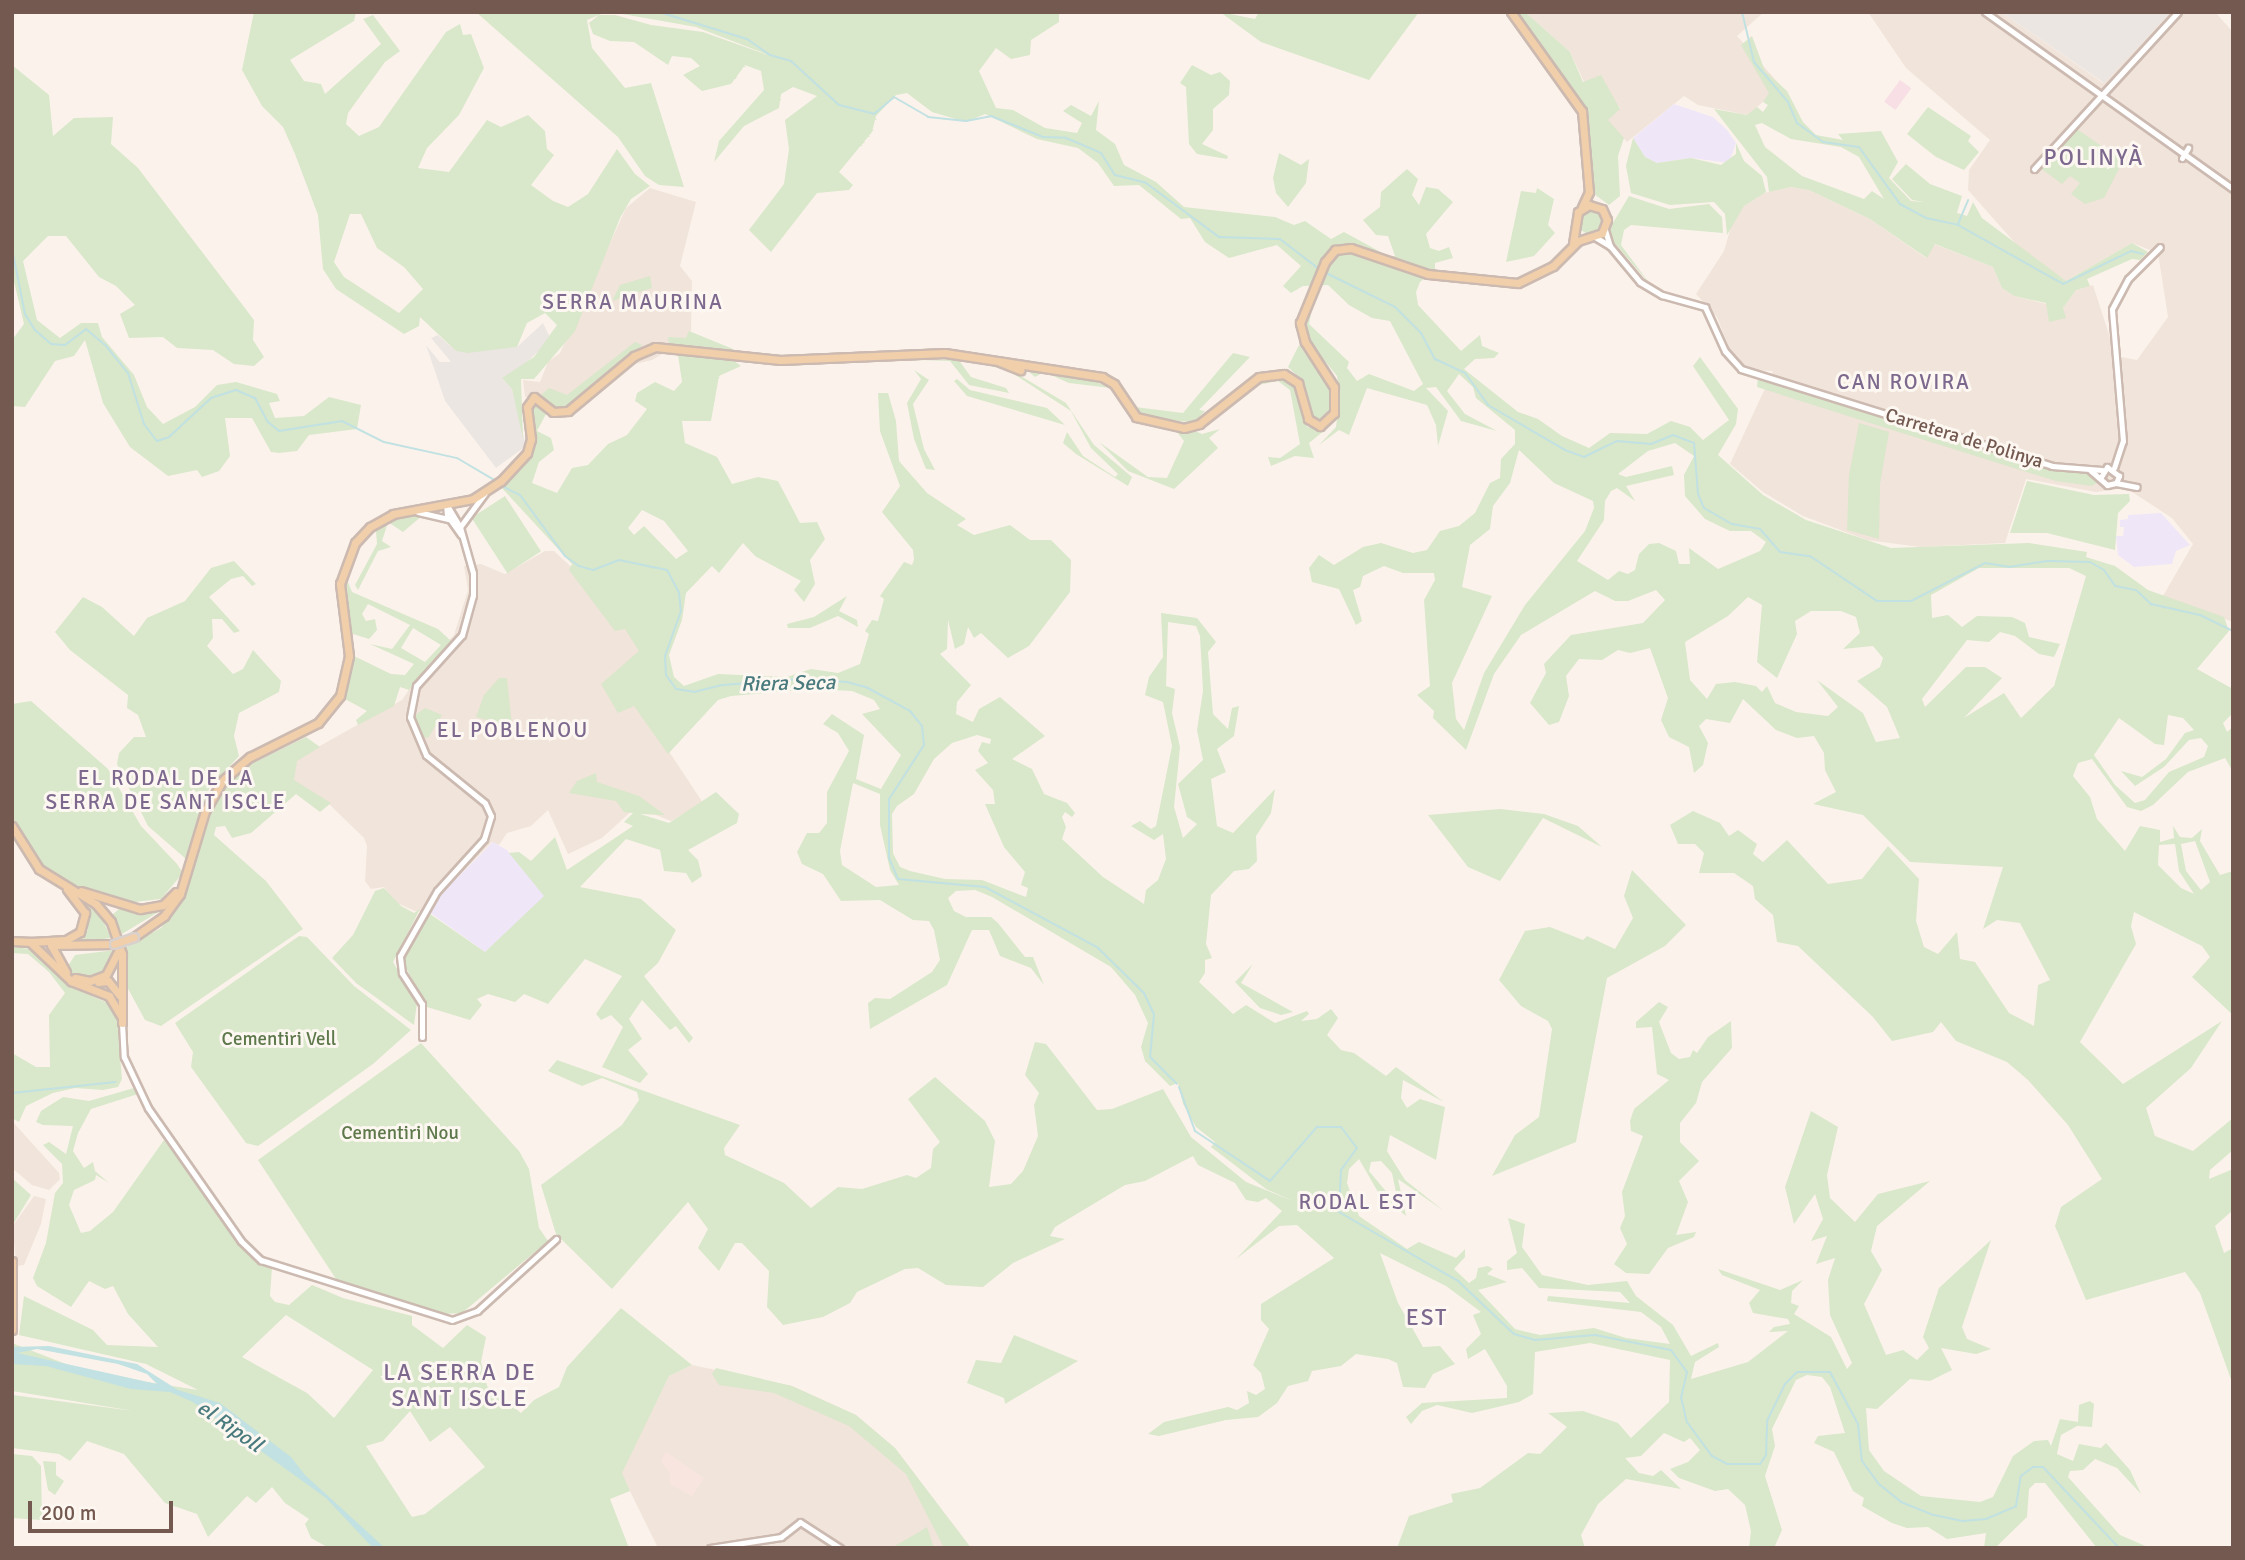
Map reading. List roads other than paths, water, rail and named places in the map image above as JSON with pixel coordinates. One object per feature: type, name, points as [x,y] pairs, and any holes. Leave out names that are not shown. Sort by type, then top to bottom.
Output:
[{"type":"main road","points":[[12,940],[79,948],[117,945],[134,937],[163,916],[184,885],[205,811],[222,781],[250,757],[318,723],[340,696],[349,664],[340,591],[346,560],[367,530],[402,511],[446,504],[485,493],[527,453],[531,398],[540,398],[555,412],[568,411],[631,358],[650,348],[779,360],[929,353],[993,358],[1106,379],[1136,417],[1184,428],[1199,424],[1259,377],[1284,374],[1301,387],[1310,422],[1323,425],[1334,414],[1334,387],[1305,342],[1300,323],[1325,262],[1335,250],[1359,250],[1428,274],[1512,283],[1545,272],[1573,244],[1605,230],[1606,215],[1589,192],[1584,120],[1578,103],[1511,12]]},
{"type":"main road","points":[[1573,244],[1576,227],[1589,192]]},
{"type":"main road","points":[[1582,208],[1597,206]]},
{"type":"main road","points":[[1576,227],[1591,237]]},
{"type":"main road","points":[[993,358],[1020,370]]},
{"type":"main road","points":[[12,826],[31,861],[106,915],[117,945],[118,1001],[122,1023]]},
{"type":"main road","points":[[66,886],[140,909],[159,906],[184,885]]},
{"type":"main road","points":[[30,942],[66,940],[83,928],[83,909],[66,886]]},
{"type":"main road","points":[[106,915],[118,904]]},
{"type":"main road","points":[[30,942],[68,978],[86,984],[108,981]]},
{"type":"main road","points":[[51,946],[70,976],[118,1001]]},
{"type":"main road","points":[[63,967],[67,955],[79,948]]},
{"type":"main road","points":[[86,984],[102,978],[119,963]]},
{"type":"main road","points":[[108,981],[119,963]]},
{"type":"main road","points":[[108,981],[118,1001]]},
{"type":"main road","points":[[12,1261],[12,1330]]},
{"type":"street","points":[[1985,12],[2233,189]]},
{"type":"street","points":[[2034,169],[2178,12]]},
{"type":"street","name":"Carretera de Polinya","points":[[1605,230],[1611,246],[1652,290],[1705,307],[1731,361],[1741,369],[2052,466],[2090,470],[2102,474],[2107,485],[2116,483]]},
{"type":"street","name":"Carretera de Polinya","points":[[1591,237],[1611,246]]},
{"type":"street","points":[[2102,474],[2114,468],[2123,441],[2112,309],[2128,279],[2160,247]]},
{"type":"street","points":[[2114,468],[2119,476],[2137,487],[2116,483],[2119,476]]},
{"type":"street","points":[[460,527],[485,493]]},
{"type":"street","points":[[446,504],[449,519],[462,537]]},
{"type":"street","points":[[422,1037],[422,1003],[402,973],[400,956],[437,891],[484,839],[491,816],[485,803],[426,755],[413,733],[411,704],[416,686],[445,656],[467,622],[473,573],[460,527],[446,504]]},
{"type":"street","points":[[402,511],[449,519]]},
{"type":"street","points":[[122,1023],[124,1057],[148,1108],[246,1247],[261,1260],[455,1320],[477,1311],[556,1240]]},
{"type":"street","points":[[710,1548],[781,1536],[800,1522],[840,1548]]},
{"type":"water","name":"el Ripoll","points":[[49,1346],[137,1364],[178,1390],[220,1403],[291,1457],[305,1475],[385,1548],[373,1548],[326,1498],[193,1402],[170,1392],[131,1389],[46,1366],[12,1364],[12,1347]],"holes":[[[37,1349],[118,1364],[147,1374],[157,1384],[17,1353]]]},
{"type":"waterway","points":[[659,12],[747,39],[770,55],[791,61],[839,105],[874,114],[894,97],[928,117],[966,121],[991,116],[1043,137],[1066,138],[1101,153],[1115,175],[1146,183],[1219,237],[1280,239],[1319,269]]},
{"type":"waterway","points":[[1742,12],[1754,62],[1788,102],[1797,123],[1823,142],[1859,147],[1900,204],[1926,218],[1958,225],[2063,284],[2131,251],[2143,254]]},
{"type":"waterway","points":[[1958,224],[1968,200]]},
{"type":"waterway","points":[[12,249],[25,314],[35,330],[51,344],[65,345],[86,329],[106,346],[128,373],[144,424],[157,441],[169,437],[211,398],[236,390],[255,398],[268,422],[279,431],[342,421],[384,442],[457,458],[496,481]]},
{"type":"waterway","points":[[1324,272],[1395,307],[1421,333],[1435,359],[1465,373],[1488,405],[1565,450],[1584,457],[1617,441],[1651,444],[1673,435],[1694,443],[1698,494],[1704,508],[1732,524],[1760,529],[1780,552],[1810,556],[1877,601],[1911,601],[1985,563],[2009,567],[2048,561],[2090,562],[2104,570],[2115,586],[2136,590],[2151,604],[2200,615],[2233,631]]},
{"type":"waterway","name":"Riera Seca","points":[[502,486],[520,495],[565,556],[579,566],[593,570],[619,560],[667,570],[679,593],[681,611],[665,656],[666,675],[676,689],[694,692],[723,685],[799,679],[847,682],[866,687],[910,711],[922,726],[924,745],[889,799],[889,858],[898,879],[985,887],[1097,947],[1144,993],[1154,1014],[1150,1057],[1177,1084]]},
{"type":"waterway","points":[[12,1093],[115,1082]]},
{"type":"waterway","points":[[1179,1087],[1195,1131],[1270,1181],[1317,1127],[1341,1127],[1357,1148],[1341,1170],[1339,1212],[1458,1281],[1514,1334],[1535,1340],[1595,1335],[1671,1350],[1687,1372],[1681,1397],[1687,1422],[1712,1456],[1727,1464],[1760,1464],[1766,1455],[1767,1421],[1785,1384],[1797,1372],[1830,1372],[1858,1424],[1862,1461],[1879,1484],[1901,1502],[1934,1515],[1963,1521],[1986,1519],[2016,1506],[2021,1476],[2033,1467],[2043,1467],[2119,1548]]},
{"type":"district","name":"POLINYÀ","points":[[2094,158]]},
{"type":"district","name":"SERRA MAURINA","points":[[633,302]]},
{"type":"district","name":"CAN ROVIRA","points":[[1904,382]]},
{"type":"district","name":"EL POBLENOU","points":[[513,730]]},
{"type":"district","name":"EL RODAL DE LA SERRA DE SANT ISCLE","points":[[166,790]]},
{"type":"district","name":"RODAL EST","points":[[1358,1202]]},
{"type":"district","name":"EST","points":[[1427,1318]]},
{"type":"district","name":"LA SERRA DE SANT ISCLE","points":[[460,1386]]},
{"type":"park label","name":"Cementiri Vell","points":[[279,1040]]},
{"type":"park label","name":"Cementiri Nou","points":[[400,1134]]}]
